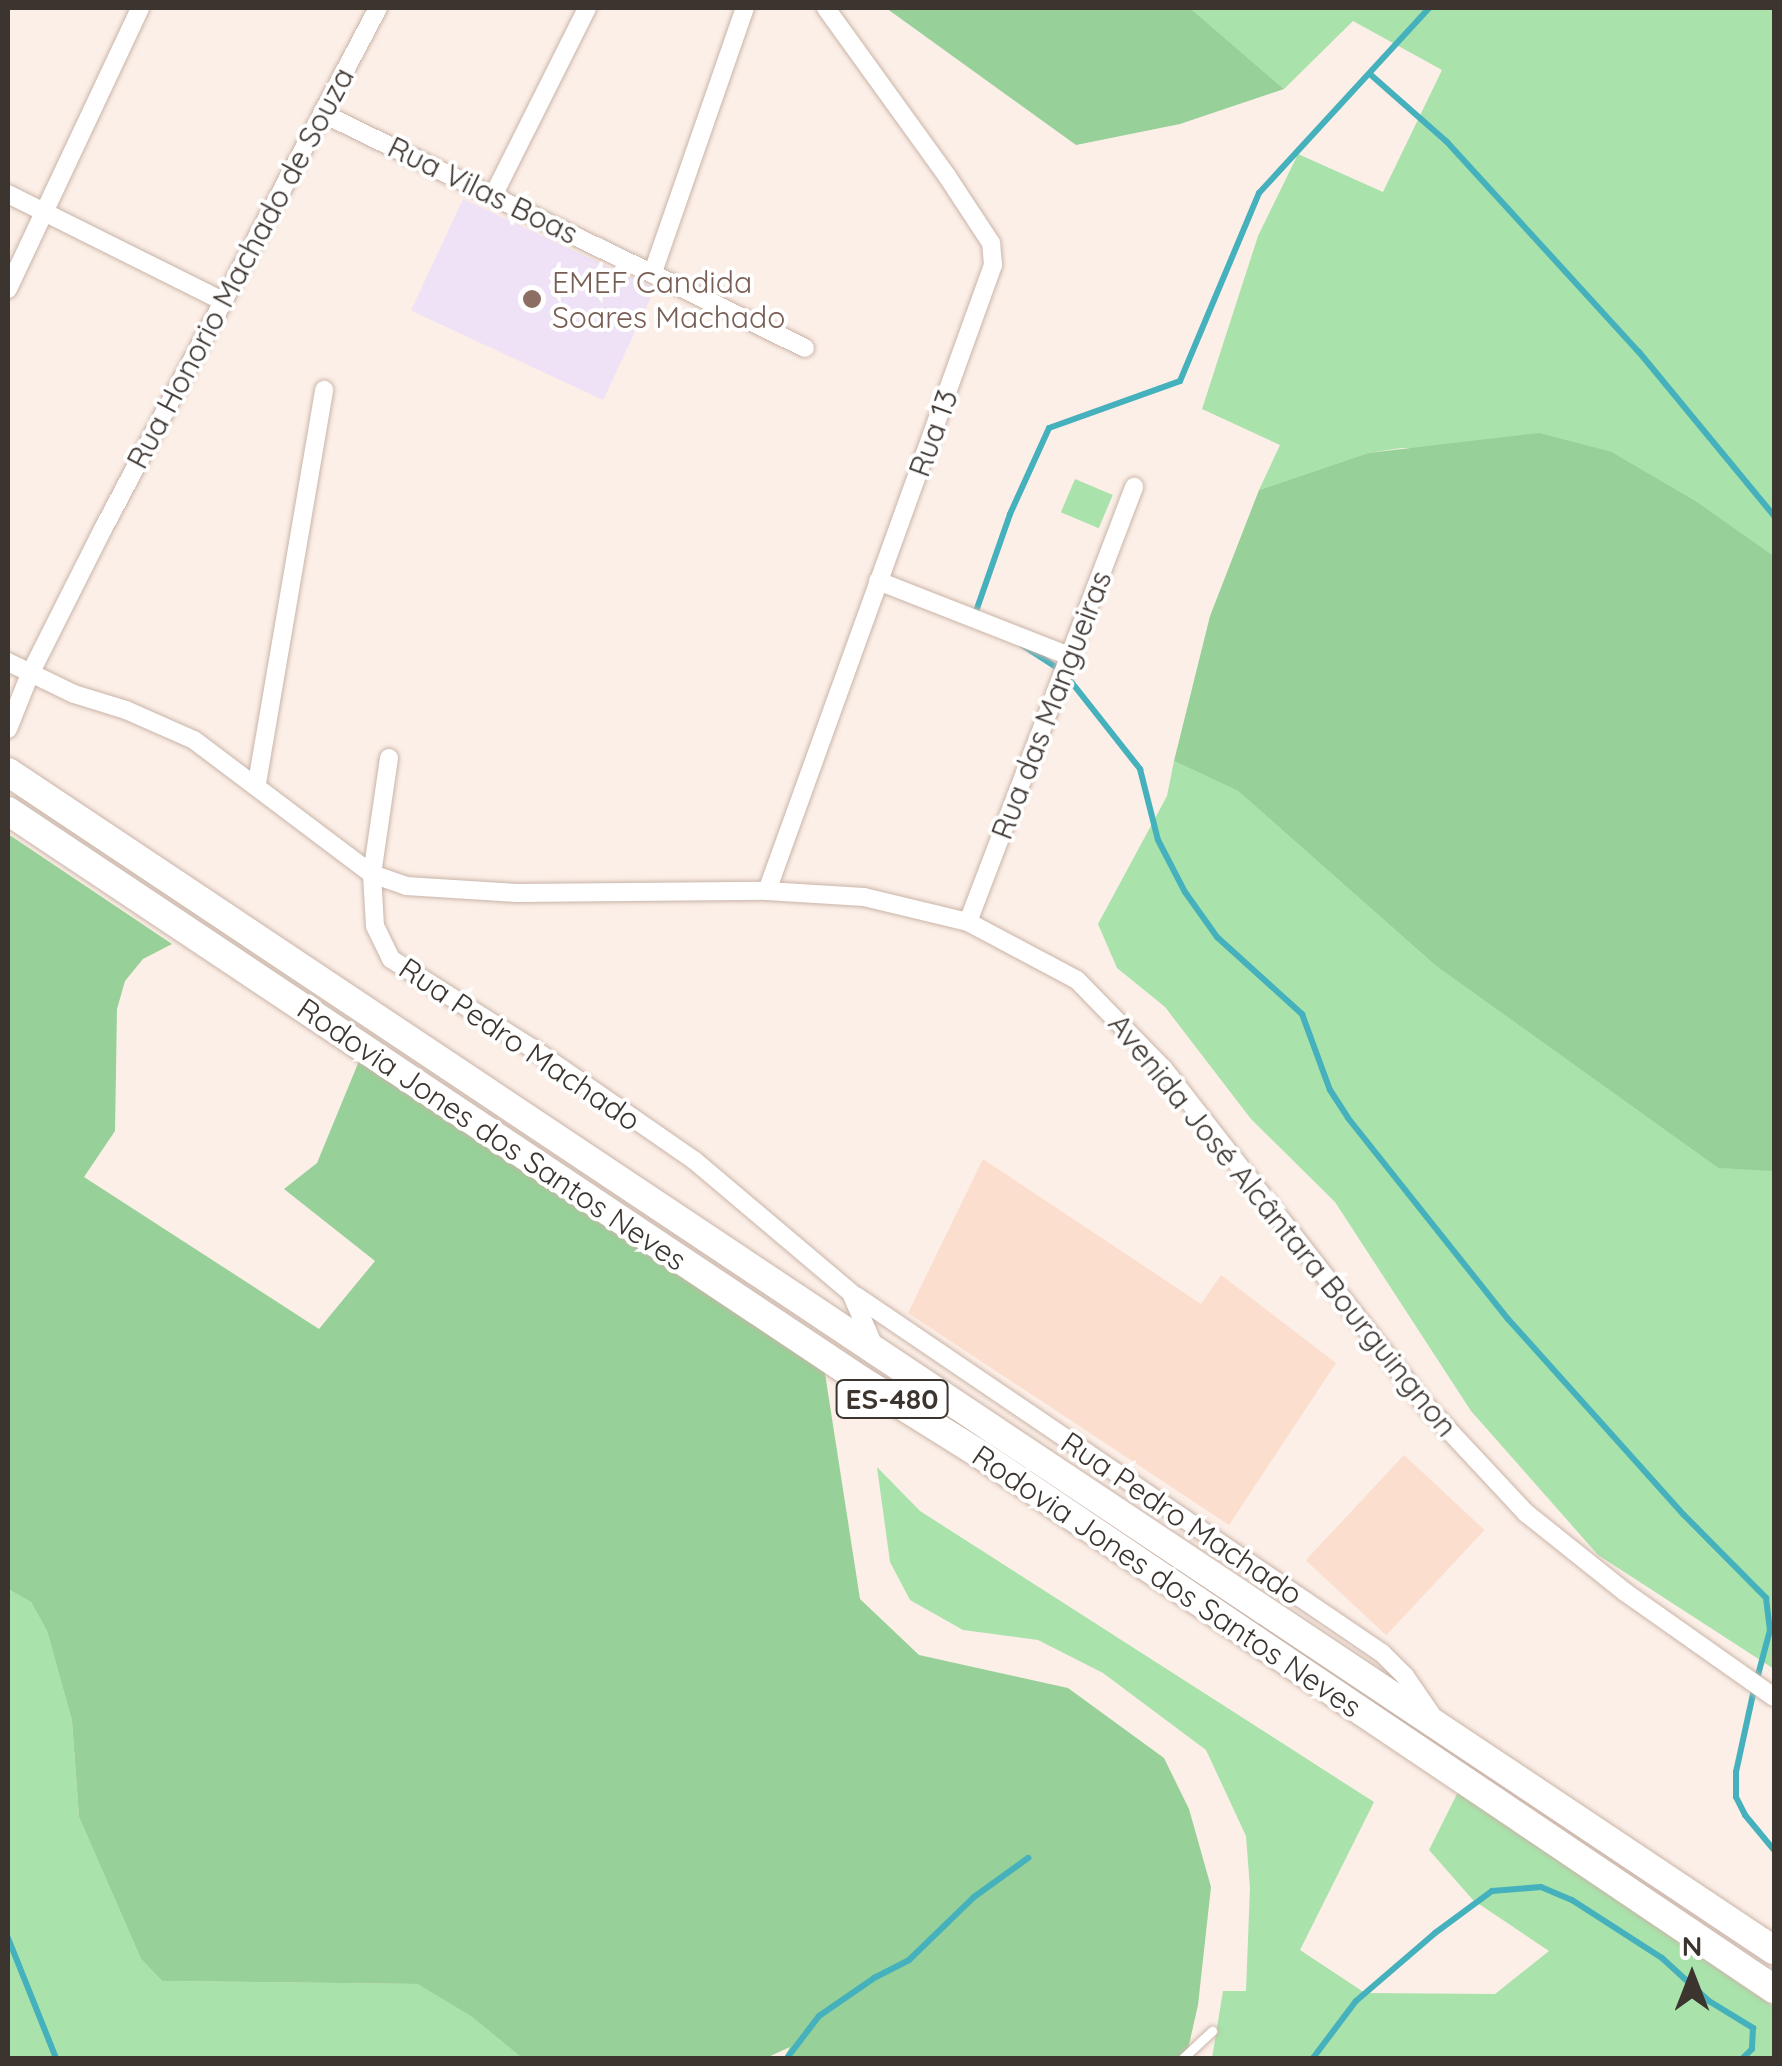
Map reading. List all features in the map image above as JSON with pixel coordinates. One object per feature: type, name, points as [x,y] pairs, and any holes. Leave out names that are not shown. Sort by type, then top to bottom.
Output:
[{"type":"main road","name":"Rodovia Jones dos Santos Neves","points":[[8,772],[1774,1950]]},
{"type":"main road","name":"Rodovia Jones dos Santos Neves","points":[[8,811],[860,1380],[981,1455],[1774,1990]]},
{"type":"street","points":[[8,289],[140,8]]},
{"type":"street","name":"Rua Honorio Machado de Souza","points":[[8,730],[30,674],[103,529],[378,8]]},
{"type":"street","points":[[493,196],[587,8]]},
{"type":"street","points":[[653,272],[746,8]]},
{"type":"street","name":"Rua 13","points":[[767,891],[986,282],[992,254],[991,243],[948,176],[826,8]]},
{"type":"street","name":"Rua Vilas Boas","points":[[322,113],[805,348]]},
{"type":"street","points":[[8,194],[223,300]]},
{"type":"street","points":[[257,783],[324,390]]},
{"type":"street","name":"Rua das Mangueiras","points":[[968,922],[1134,488]]},
{"type":"street","points":[[878,581],[1070,656]]},
{"type":"street","points":[[8,662],[74,694],[126,710],[194,740],[257,783],[372,874]]},
{"type":"street","name":"Rua Pedro Machado","points":[[389,758],[372,874],[375,926],[391,959],[413,977],[532,1048],[695,1161],[851,1293],[1382,1653],[1405,1676],[1442,1730]]},
{"type":"street","name":"Avenida José Alcântara Bourguingnon","points":[[372,874],[418,889],[767,891],[864,897],[968,922],[1077,980],[1120,1021],[1204,1118],[1428,1408],[1526,1513],[1640,1603],[1774,1698]]},
{"type":"street","name":"Rua Pedro Machado","points":[[851,1293],[876,1351]]},
{"type":"lane","points":[[1182,2058],[1212,2031]]},
{"type":"shaded area","name":"EMEF Candida Soares Machado","points":[[463,199],[655,289],[603,400],[411,310]]},
{"type":"shaded area","points":[[983,1159],[1201,1304],[1221,1275],[1336,1363],[1229,1525],[908,1313]]},
{"type":"shaded area","points":[[1404,1455],[1484,1530],[1386,1635],[1306,1560]]},
{"type":"green space","points":[[886,8],[1190,8],[1284,89],[1180,124],[1076,145]]},
{"type":"green space","points":[[1190,8],[1774,8],[1774,556],[1696,501],[1612,452],[1402,448],[1368,453],[1259,490],[1280,445],[1202,409],[1258,236],[1298,154],[1383,192],[1442,70],[1353,21],[1284,89]]},
{"type":"green space","points":[[1539,433],[1612,452],[1696,501],[1774,556],[1772,1171],[1718,1168],[1436,966],[1238,791],[1174,761],[1210,616],[1259,490],[1368,453]]},
{"type":"green space","points":[[1075,479],[1113,495],[1099,528],[1061,512]]},
{"type":"green space","points":[[1174,761],[1238,791],[1436,966],[1718,1168],[1774,1169],[1774,1669],[1598,1555],[1471,1411],[1335,1202],[1251,1119],[1165,1007],[1117,968],[1098,924],[1167,796]]},
{"type":"green space","points":[[8,834],[172,944],[143,959],[125,981],[117,1009],[115,1131],[84,1177],[319,1329],[375,1261],[284,1189],[317,1163],[359,1061],[824,1367],[860,1599],[919,1655],[1068,1688],[1164,1758],[1189,1809],[1211,1887],[1198,2005],[1186,2058],[784,2058],[790,2047],[766,2058],[522,2058],[472,2017],[418,1984],[162,1981],[141,1959],[79,1817],[72,1721],[47,1631],[31,1602],[8,1589]]},
{"type":"green space","points":[[877,1467],[920,1511],[1374,1802],[1300,1950],[1365,1993],[1495,1994],[1549,1951],[1473,1900],[1429,1850],[1458,1792],[1774,2007],[1774,2058],[1212,2058],[1223,1991],[1246,1991],[1250,1888],[1246,1836],[1206,1750],[1103,1673],[1038,1640],[963,1630],[910,1600],[890,1562]]},
{"type":"green space","points":[[8,1589],[31,1602],[47,1631],[72,1721],[79,1817],[141,1959],[162,1981],[419,1984],[472,2017],[522,2058],[8,2058]]},
{"type":"waterway","points":[[974,617],[1010,514],[1049,428],[1180,381],[1259,193],[1429,8]]},
{"type":"waterway","points":[[1371,75],[1447,142],[1639,352],[1774,516]]},
{"type":"waterway","points":[[1022,645],[1056,667]]},
{"type":"waterway","points":[[1069,679],[1140,769],[1158,840],[1185,892],[1217,937],[1302,1014],[1330,1090],[1348,1118],[1508,1319],[1684,1515],[1766,1598],[1770,1630],[1757,1679]]},
{"type":"waterway","points":[[1753,1694],[1736,1772],[1736,1797],[1745,1815],[1774,1850]]},
{"type":"waterway","points":[[787,2058],[819,2016],[874,1978],[909,1960],[974,1897],[1028,1858]]},
{"type":"waterway","points":[[1313,2058],[1356,2001],[1435,1933],[1492,1891],[1541,1887],[1572,1900],[1662,1958],[1709,2001],[1753,2028],[1752,2049],[1743,2058]]},
{"type":"waterway","points":[[8,1938],[56,2058]]},
{"type":"place","name":"EMEF Candida Soares Machado","points":[[532,299]]}]
